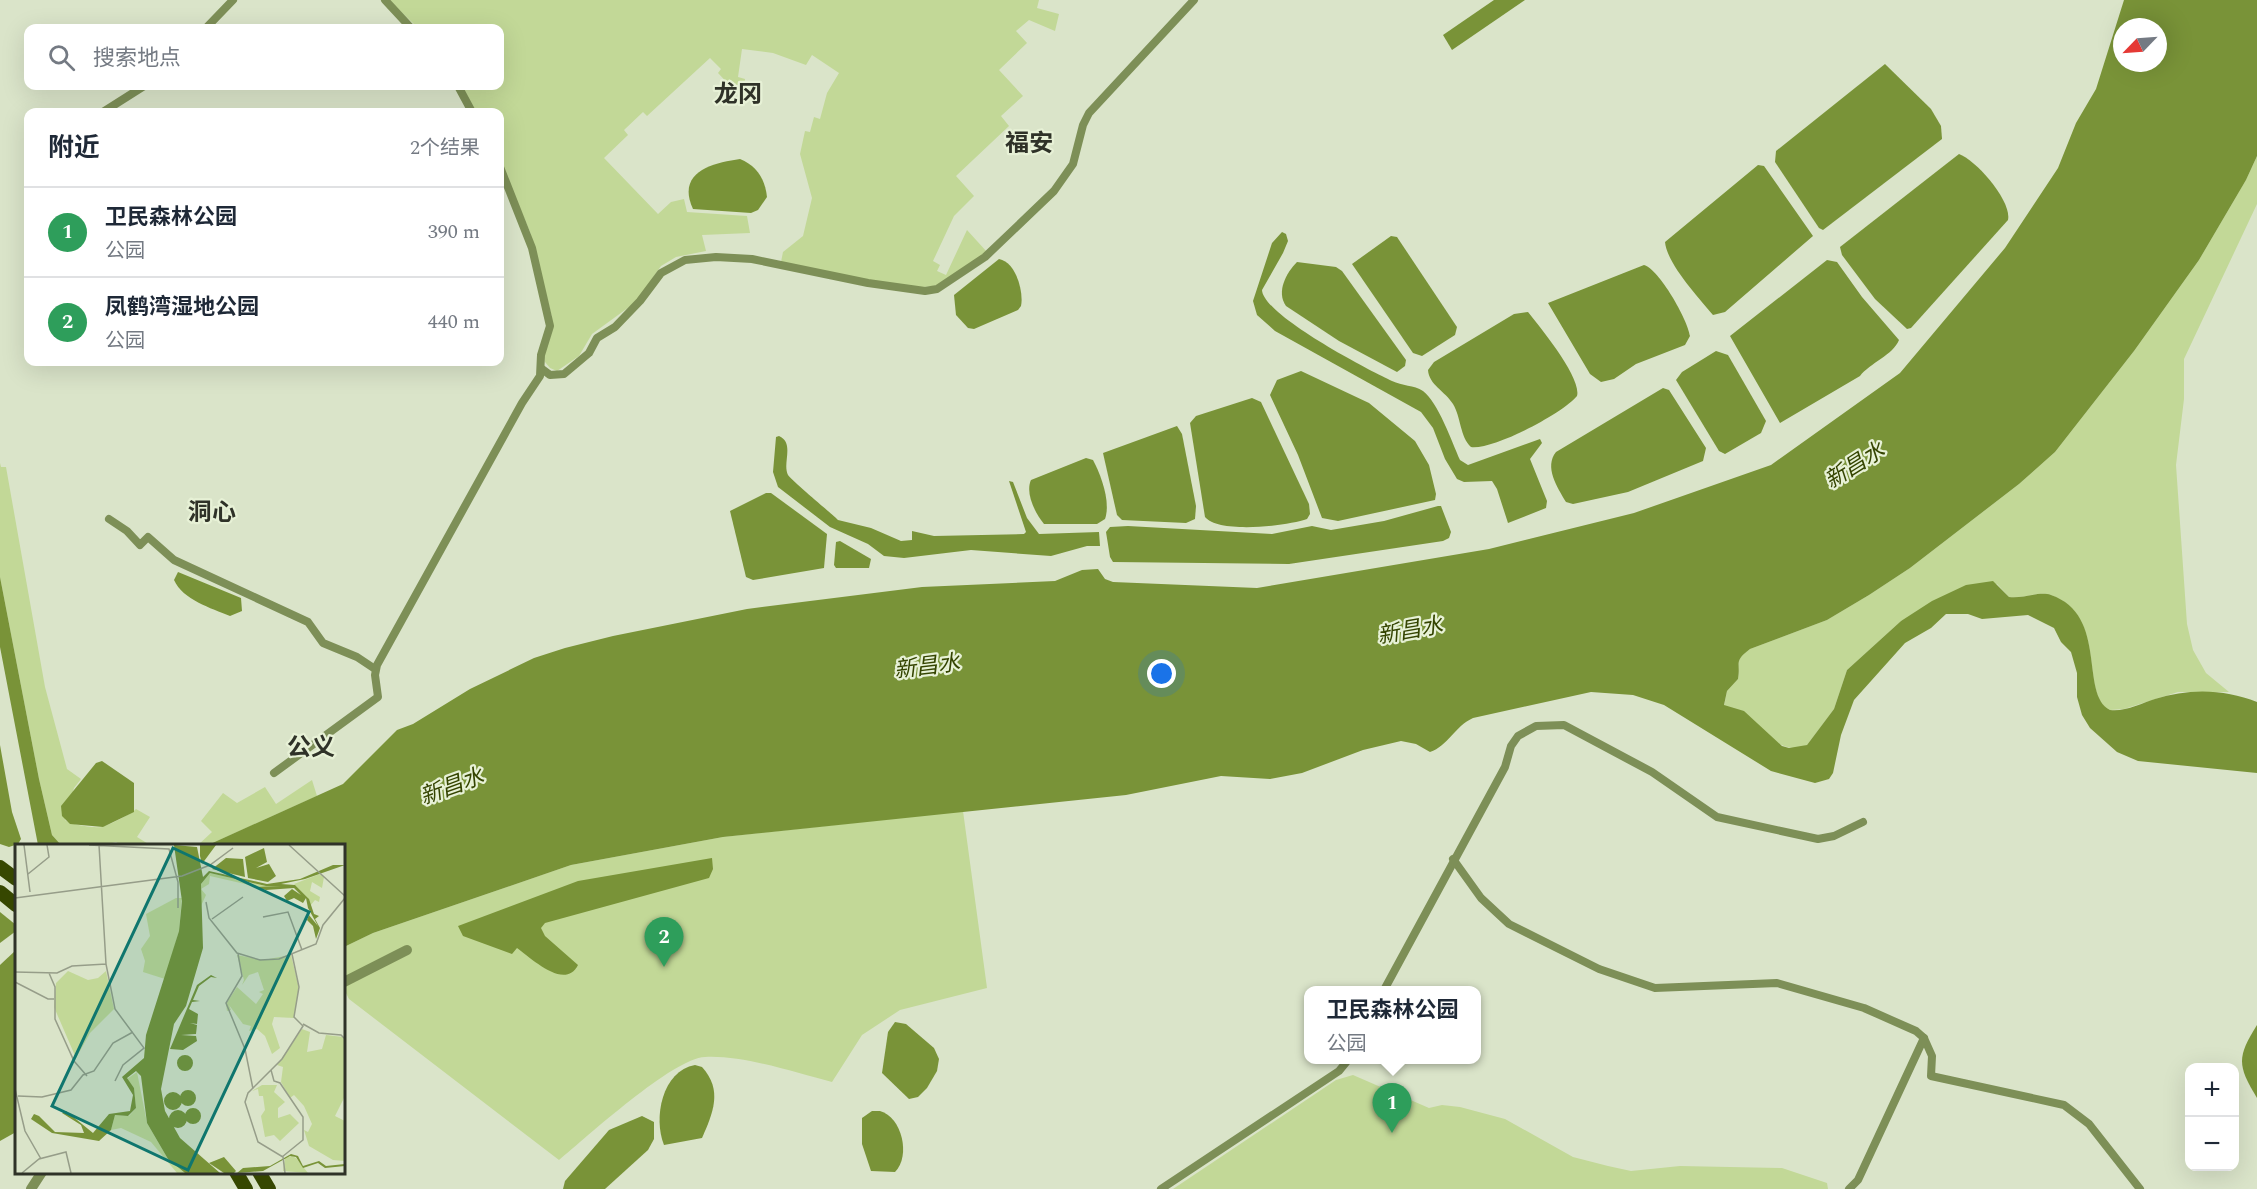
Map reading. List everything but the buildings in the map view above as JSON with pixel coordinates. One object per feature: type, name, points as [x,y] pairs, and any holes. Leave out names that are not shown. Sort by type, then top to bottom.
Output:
[{"type":"main road","points":[[0,867],[15,878]]},
{"type":"main road","points":[[0,892],[15,904]]},
{"type":"main road","points":[[237,1174],[246,1189]]},
{"type":"main road","points":[[260,1174],[269,1189]]},
{"type":"street","points":[[210,24],[233,0]]},
{"type":"street","points":[[385,0],[407,24]]},
{"type":"street","points":[[542,369],[550,375],[564,374],[589,352],[597,338],[615,327],[640,302],[661,273],[685,260],[716,257],[752,259],[868,283],[925,291],[937,289],[985,257],[1054,191],[1073,164],[1083,125],[1089,113],[1194,0]]},
{"type":"street","points":[[109,108],[138,90]]},
{"type":"street","points":[[460,90],[470,108]]},
{"type":"street","points":[[274,773],[376,699],[379,692],[375,669],[542,369],[541,355],[550,326],[544,293],[525,228],[504,177]]},
{"type":"street","points":[[109,519],[127,531],[140,545],[148,537],[174,560],[308,622],[323,643],[357,657],[375,669]]},
{"type":"street","points":[[1386,986],[1504,767],[1512,742],[1528,729],[1544,724],[1560,724],[1576,729],[1652,772],[1721,818],[1818,839],[1834,836],[1863,822]]},
{"type":"street","points":[[1453,860],[1481,898],[1509,924],[1571,956],[1644,986],[1684,989],[1777,983],[1864,1008],[1916,1031],[1924,1038],[1932,1056],[1931,1076],[2064,1105],[2089,1124],[2139,1189]]},
{"type":"street","points":[[345,981],[407,950]]},
{"type":"street","points":[[1849,1189],[1858,1180],[1924,1038]]},
{"type":"street","points":[[1161,1189],[1339,1071],[1344,1064]]},
{"type":"street","points":[[31,1189],[41,1174]]},
{"type":"shaded area","points":[[389,0],[1039,0],[1037,8],[1059,14],[1055,31],[1029,20],[1016,31],[1027,43],[999,70],[1023,96],[1001,116],[1009,126],[956,176],[974,196],[954,216],[933,261],[940,265],[937,271],[946,275],[967,230],[987,252],[943,282],[924,287],[885,283],[781,262],[783,252],[803,236],[812,198],[800,154],[805,131],[810,132],[814,117],[820,119],[827,93],[839,73],[812,55],[806,65],[773,53],[742,49],[738,77],[745,79],[744,90],[734,90],[718,73],[721,69],[710,58],[647,116],[643,112],[624,130],[628,135],[604,158],[658,214],[671,202],[684,199],[687,212],[747,216],[750,233],[702,235],[706,251],[676,257],[661,266],[636,302],[592,334],[579,356],[557,371],[545,362],[544,355],[552,332],[552,317],[530,232],[504,170],[504,108],[472,108],[462,90],[504,90],[504,24],[414,24]]},
{"type":"shaded area","points":[[2257,156],[2257,204],[2184,359],[2184,399],[2176,465],[2187,624],[2193,650],[2206,673],[2229,692],[2178,692],[2124,709],[2110,710],[2101,702],[2096,689],[2087,637],[2080,620],[2069,605],[2046,594],[2009,597],[1997,584],[1901,621],[1847,670],[1834,709],[1807,745],[1790,748],[1782,745],[1751,718],[1724,706],[1727,691],[1738,679],[1739,662],[1750,649],[1827,620],[1869,595],[1910,568],[2019,484],[2055,452],[2134,351],[2199,260],[2246,180]]},
{"type":"shaded area","points":[[0,463],[1,467],[6,467],[45,687],[67,769],[81,779],[74,788],[65,820],[83,826],[102,827],[136,809],[150,817],[137,837],[148,844],[116,842],[60,844],[52,835],[0,577]]},
{"type":"shaded area","points":[[312,780],[317,796],[210,844],[199,844],[212,832],[201,821],[223,793],[237,803],[265,787],[276,804]]},
{"type":"shaded area","points":[[963,811],[987,988],[900,1010],[862,1035],[832,1082],[736,1059],[705,1057],[691,1061],[673,1070],[630,1100],[559,1160],[349,999],[345,991],[345,947],[373,933],[571,865],[723,837]]},
{"type":"shaded area","points":[[1353,1075],[1429,1108],[1442,1105],[1460,1107],[1505,1119],[1573,1157],[1608,1166],[1631,1171],[1680,1166],[1782,1168],[1827,1183],[1828,1189],[1173,1189],[1336,1080]]},
{"type":"water","points":[[1494,0],[1525,0],[1452,50],[1443,35]]},
{"type":"water","name":"新昌水","points":[[2124,0],[2257,0],[2257,156],[2246,180],[2199,260],[2134,351],[2055,452],[2019,484],[1910,568],[1869,595],[1827,620],[1750,649],[1745,653],[1739,662],[1738,679],[1727,691],[1724,705],[1744,711],[1782,746],[1789,748],[1807,745],[1834,709],[1847,670],[1901,621],[1932,601],[1966,585],[1993,581],[2009,597],[2046,594],[2069,605],[2080,619],[2087,636],[2096,688],[2101,701],[2110,710],[2127,708],[2168,695],[2194,692],[2220,692],[2257,702],[2257,773],[2138,761],[2117,752],[2090,728],[2082,715],[2077,697],[2077,673],[2071,652],[2061,642],[2054,628],[2028,615],[1982,619],[1968,614],[1946,614],[1931,628],[1905,643],[1854,700],[1841,735],[1833,773],[1829,779],[1815,783],[1771,771],[1664,705],[1633,695],[1591,692],[1473,718],[1461,726],[1442,745],[1430,752],[1416,744],[1401,741],[1363,750],[1302,773],[1270,779],[1221,776],[1126,795],[723,837],[571,865],[373,933],[345,947],[345,844],[210,844],[343,784],[397,730],[413,724],[470,689],[534,658],[613,636],[747,609],[922,587],[1055,581],[1082,570],[1098,569],[1105,579],[1113,582],[1257,588],[1489,549],[1634,513],[1771,465],[1900,373],[2005,248],[2058,168],[2076,123],[2096,89],[2113,35],[2113,72],[2167,72],[2167,18],[2118,18]]},
{"type":"water","points":[[1885,64],[1931,109],[1941,126],[1942,139],[1823,230],[1819,228],[1775,162],[1776,151]]},
{"type":"water","points":[[1959,154],[1974,164],[1999,192],[2008,212],[2008,220],[1911,328],[1907,329],[1875,299],[1842,255],[1840,247]]},
{"type":"water","points":[[740,159],[755,169],[764,184],[767,197],[758,210],[751,213],[693,209],[689,186],[693,178],[708,167]]},
{"type":"water","points":[[1758,165],[1764,166],[1813,236],[1725,312],[1713,315],[1677,270],[1665,242]]},
{"type":"water","points":[[1282,232],[1286,234],[1288,241],[1262,290],[1267,301],[1279,313],[1318,341],[1392,381],[1423,391],[1429,396],[1439,413],[1460,460],[1468,465],[1540,439],[1542,443],[1530,459],[1547,501],[1546,508],[1508,523],[1497,489],[1492,481],[1464,482],[1457,479],[1445,459],[1433,428],[1421,412],[1275,331],[1257,315],[1253,301],[1272,243]]},
{"type":"water","points":[[1391,236],[1397,237],[1457,327],[1455,335],[1422,356],[1413,353],[1352,264]]},
{"type":"water","points":[[999,259],[1010,266],[1018,278],[1021,306],[1018,310],[974,329],[968,328],[956,315],[954,295]]},
{"type":"water","points":[[1827,260],[1837,262],[1862,297],[1899,340],[1892,350],[1860,376],[1780,423],[1730,336]]},
{"type":"water","points":[[1297,262],[1336,267],[1342,271],[1406,360],[1405,366],[1397,372],[1339,341],[1286,306],[1282,289],[1289,272]]},
{"type":"water","points":[[1644,265],[1665,285],[1684,319],[1690,336],[1685,345],[1636,364],[1614,379],[1601,382],[1590,374],[1548,303]]},
{"type":"water","points":[[1528,312],[1567,365],[1577,388],[1577,396],[1557,412],[1527,429],[1495,443],[1471,447],[1467,443],[1453,404],[1431,380],[1428,370],[1434,362],[1514,314]]},
{"type":"water","points":[[1716,351],[1728,355],[1766,421],[1761,433],[1725,454],[1719,451],[1676,380],[1682,372]]},
{"type":"water","points":[[1301,371],[1369,403],[1415,441],[1429,465],[1436,494],[1435,500],[1338,521],[1322,518],[1298,455],[1270,395],[1277,380]]},
{"type":"water","points":[[1663,388],[1669,390],[1706,448],[1703,461],[1628,492],[1573,504],[1566,502],[1553,477],[1551,464],[1556,452]]},
{"type":"water","points":[[1252,398],[1261,402],[1309,504],[1310,514],[1307,519],[1270,526],[1238,527],[1213,522],[1205,517],[1190,423],[1196,416]]},
{"type":"water","points":[[1177,426],[1182,434],[1196,506],[1195,519],[1186,523],[1122,520],[1117,515],[1103,453]]},
{"type":"water","points":[[779,436],[786,443],[788,475],[838,520],[871,528],[901,541],[912,540],[912,531],[934,536],[1024,534],[1026,532],[1009,481],[1013,482],[1027,518],[1039,534],[1099,532],[1100,546],[1087,546],[1051,556],[971,550],[904,558],[884,556],[868,544],[830,527],[778,487],[773,472],[776,437]]},
{"type":"water","points":[[1086,458],[1093,460],[1102,481],[1107,505],[1105,519],[1097,524],[1044,524],[1032,503],[1029,491],[1031,480]]},
{"type":"water","points":[[766,493],[771,493],[827,534],[824,568],[753,580],[746,577],[730,511]]},
{"type":"water","points":[[1441,506],[1451,532],[1449,538],[1443,541],[1289,564],[1113,562],[1106,532],[1110,527],[1128,526],[1272,534],[1312,526],[1331,530],[1384,521]]},
{"type":"water","points":[[840,541],[871,559],[869,568],[836,568],[834,565],[836,542]]},
{"type":"water","points":[[178,572],[241,598],[242,611],[230,616],[191,598],[178,587],[174,580]]},
{"type":"water","points":[[0,577],[39,779],[52,835],[60,844],[38,844],[0,647]]},
{"type":"water","points":[[0,745],[12,812],[21,839],[18,844],[9,847],[0,844]]},
{"type":"water","points":[[102,761],[134,783],[134,812],[103,827],[70,824],[62,816],[61,806],[96,763]]},
{"type":"water","points":[[712,858],[713,869],[709,878],[545,923],[541,928],[545,936],[578,965],[572,972],[565,975],[557,974],[539,965],[517,948],[512,954],[463,936],[458,926],[578,881]]},
{"type":"water","points":[[0,912],[15,924],[15,932],[0,943]]},
{"type":"water","points":[[15,951],[15,1133],[0,1141],[0,965]]},
{"type":"water","points":[[895,1022],[906,1024],[934,1048],[939,1059],[937,1071],[927,1088],[918,1097],[909,1099],[882,1073],[888,1032]]},
{"type":"water","points":[[2257,1025],[2257,1098],[2246,1077],[2242,1061],[2246,1045]]},
{"type":"water","points":[[695,1065],[702,1067],[712,1084],[714,1102],[710,1120],[702,1138],[664,1145],[660,1122],[663,1097],[675,1076]]},
{"type":"water","points":[[872,1111],[880,1111],[894,1121],[902,1138],[902,1157],[895,1172],[871,1171],[862,1144],[862,1118]]},
{"type":"water","points":[[642,1116],[654,1122],[654,1139],[648,1150],[605,1189],[563,1189],[565,1181],[609,1130]]},
{"type":"place","name":"凤鹤湾湿地公园","points":[[664,967]]},
{"type":"place","name":"卫民森林公园","points":[[1392,1133]]},
{"type":"district","name":"龙冈","points":[[738,95]]},
{"type":"district","name":"福安","points":[[1029,144]]},
{"type":"district","name":"洞心","points":[[212,513]]},
{"type":"district","name":"公义","points":[[311,748]]}]
